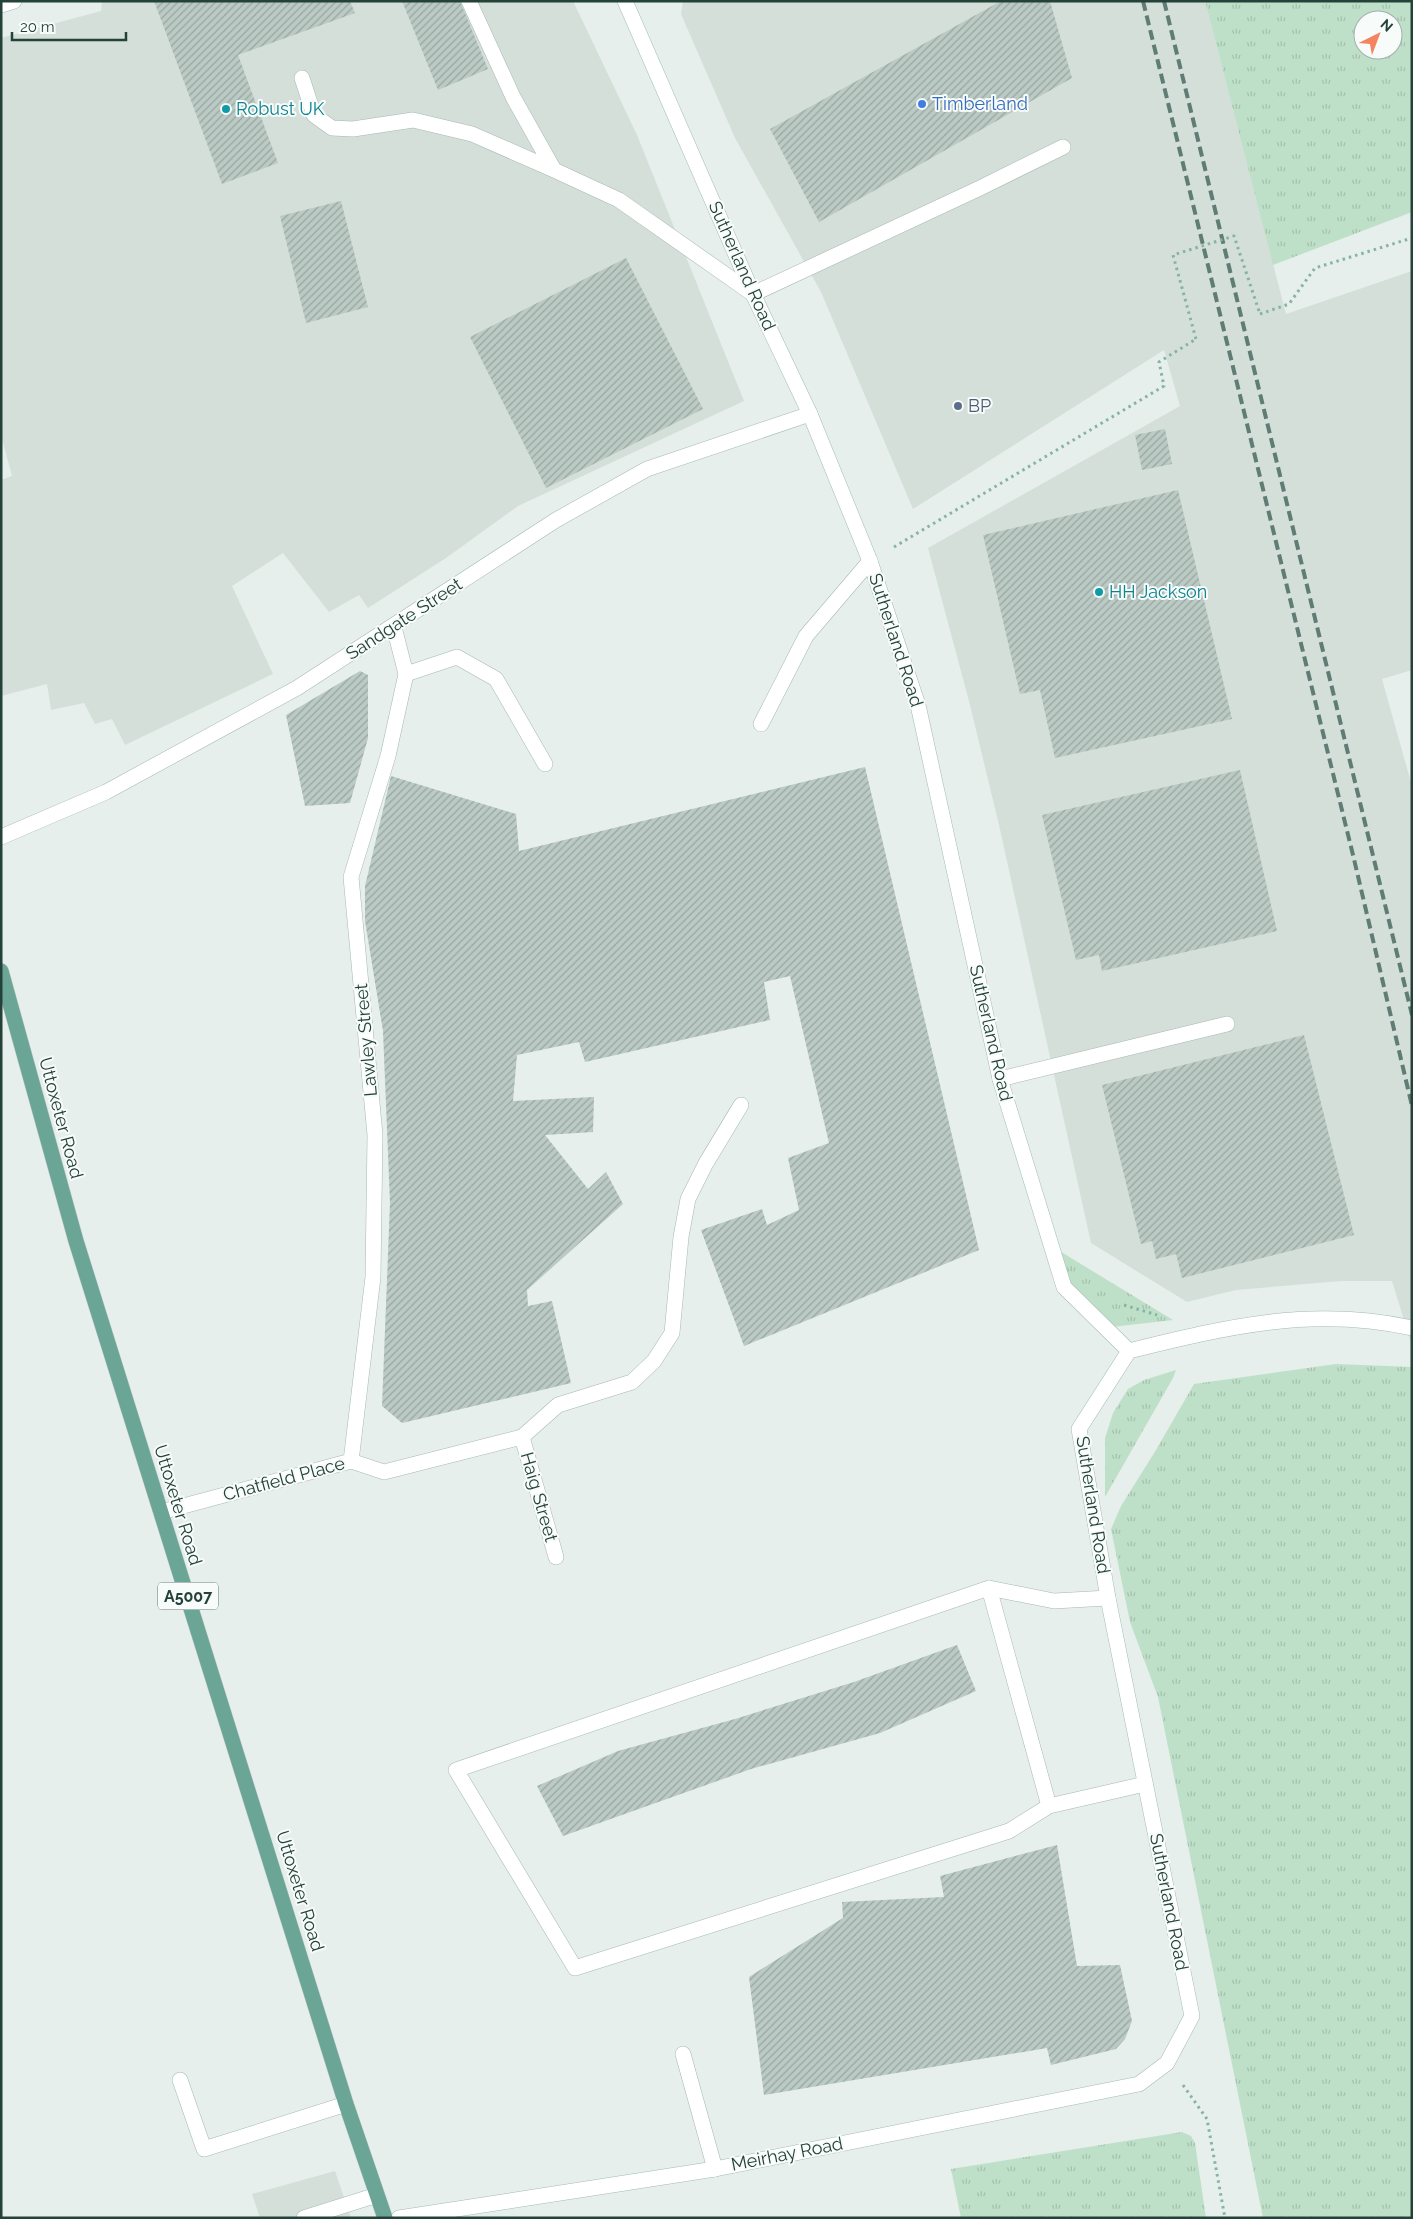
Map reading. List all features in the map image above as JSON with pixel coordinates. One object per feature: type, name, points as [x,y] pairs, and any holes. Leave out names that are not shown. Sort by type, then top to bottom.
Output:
[{"type":"main road","name":"Uttoxeter Road","points":[[1,971],[76,1241],[346,2104],[385,2218]]},
{"type":"street","points":[[1,4],[14,1]]},
{"type":"street","points":[[469,1],[513,97],[554,170]]},
{"type":"street","name":"Sutherland Road","points":[[625,1],[753,294],[810,414],[870,561],[918,705],[1000,1079],[1064,1287],[1129,1351],[1079,1429],[1108,1598],[1192,2016],[1167,2063]]},
{"type":"street","points":[[302,78],[314,115],[332,128],[353,129],[414,120],[472,134],[619,200],[753,294],[1063,147]]},
{"type":"street","name":"Sandgate Street","points":[[1,837],[106,792],[297,688],[394,627],[556,520],[647,469],[810,414]]},
{"type":"street","points":[[761,724],[806,636],[870,561]]},
{"type":"street","name":"Lawley Street","points":[[351,1461],[373,1277],[375,1135],[351,877],[388,756],[406,674],[394,627]]},
{"type":"street","points":[[406,674],[457,657],[496,679],[545,764]]},
{"type":"street","points":[[1000,1079],[1227,1024]]},
{"type":"street","points":[[522,1437],[558,1405],[632,1382],[654,1361],[672,1333],[681,1237],[688,1199],[706,1163],[741,1105]]},
{"type":"street","points":[[1129,1351],[1210,1331],[1290,1319],[1332,1318],[1409,1328]]},
{"type":"street","name":"Chatfield Place","points":[[161,1512],[351,1461],[384,1472],[522,1437]]},
{"type":"street","name":"Haig Street","points":[[522,1437],[556,1557]]},
{"type":"street","points":[[989,1588],[1049,1806]]},
{"type":"street","points":[[1108,1598],[1054,1601],[989,1588],[456,1770],[575,1968],[1009,1831],[1049,1806],[1145,1784]]},
{"type":"street","points":[[683,2054],[715,2169]]},
{"type":"street","name":"Meirhay Road","points":[[399,2218],[715,2169],[1139,2084],[1167,2063]]},
{"type":"street","points":[[180,2080],[204,2149],[346,2104]]},
{"type":"street","points":[[304,2218],[377,2195]]},
{"type":"path","points":[[870,561],[1164,386],[1159,362],[1196,339],[1173,255],[1234,236],[1260,314],[1289,304],[1315,268],[1412,238]]},
{"type":"path","points":[[1118,1304],[1164,1317]]},
{"type":"path","points":[[1167,2063],[1207,2119],[1225,2218]]},
{"type":"shaded area","points":[[102,1],[573,1],[637,135],[744,401],[518,506],[446,558],[368,608],[359,595],[329,612],[283,553],[232,586],[273,674],[125,745],[112,719],[95,724],[84,703],[51,710],[47,684],[1,696],[1,480],[12,476],[1,435],[1,38],[101,11]]},
{"type":"shaded area","points":[[683,1],[1205,1],[1286,314],[1412,271],[1412,670],[1382,679],[1412,786],[1412,1346],[1392,1281],[1341,1281],[1236,1290],[1187,1302],[1091,1243],[999,825],[970,705],[928,548],[1180,406],[1164,350],[913,509],[821,292],[735,138],[681,14]]},
{"type":"shaded area","points":[[335,2171],[351,2218],[260,2218],[252,2194]]},
{"type":"green space","points":[[1205,1],[1412,1],[1412,212],[1273,265]]},
{"type":"green space","points":[[1053,1247],[1173,1320],[1112,1327],[1072,1304]]},
{"type":"green space","points":[[1336,1364],[1412,1367],[1412,2218],[1263,2218],[1158,1697],[1130,1622],[1111,1529],[1121,1506],[1194,1384]]},
{"type":"green space","points":[[1176,1370],[1105,1497],[1105,1438],[1113,1413],[1128,1389],[1144,1380]]},
{"type":"green space","points":[[1182,2132],[1191,2136],[1195,2143],[1206,2218],[961,2218],[951,2169]]},
{"type":"building","name":"Robust UK","points":[[154,1],[350,1],[355,13],[238,55],[278,163],[222,184]]},
{"type":"building","points":[[402,1],[460,1],[488,69],[438,90]]},
{"type":"building","name":"Timberland","points":[[1001,1],[1050,1],[1072,78],[819,222],[770,129]]},
{"type":"building","points":[[341,201],[368,307],[306,323],[280,216]]},
{"type":"building","points":[[626,258],[703,409],[546,488],[470,337]]},
{"type":"building","points":[[1165,429],[1172,464],[1142,470],[1135,435]]},
{"type":"building","name":"HH Jackson","points":[[1178,490],[1232,719],[1055,758],[1040,690],[1020,694],[983,535]]},
{"type":"building","points":[[360,671],[368,675],[368,738],[350,803],[305,806],[286,715]]},
{"type":"building","points":[[865,767],[979,1250],[744,1346],[701,1230],[762,1209],[767,1225],[799,1210],[788,1158],[829,1143],[790,976],[764,982],[770,1020],[585,1062],[579,1042],[517,1055],[513,1101],[594,1097],[593,1132],[545,1135],[588,1189],[606,1172],[623,1204],[527,1290],[528,1306],[552,1301],[571,1383],[402,1423],[382,1406],[390,1203],[383,1031],[365,921],[365,886],[391,776],[516,814],[519,851]]},
{"type":"building","points":[[1240,770],[1277,931],[1102,971],[1099,955],[1076,960],[1042,815]]},
{"type":"building","points":[[1304,1035],[1354,1235],[1182,1278],[1176,1254],[1156,1259],[1152,1241],[1141,1244],[1102,1085]]},
{"type":"building","points":[[957,1645],[976,1691],[880,1733],[751,1769],[563,1836],[537,1786],[618,1751],[735,1719],[854,1682]]},
{"type":"building","points":[[1057,1845],[1077,1966],[1120,1965],[1132,2021],[1125,2039],[1116,2049],[1051,2065],[1047,2048],[764,2095],[749,1977],[843,1918],[842,1902],[944,1897],[940,1876]]},
{"type":"railway","points":[[1143,1],[1353,855],[1412,1106]]},
{"type":"railway","points":[[1164,1],[1412,1015]]},
{"type":"place","name":"Timberland","points":[[922,104]]},
{"type":"place","name":"Robust UK","points":[[226,109]]},
{"type":"place","name":"BP","points":[[958,406]]},
{"type":"place","name":"HH Jackson","points":[[1099,592]]}]
